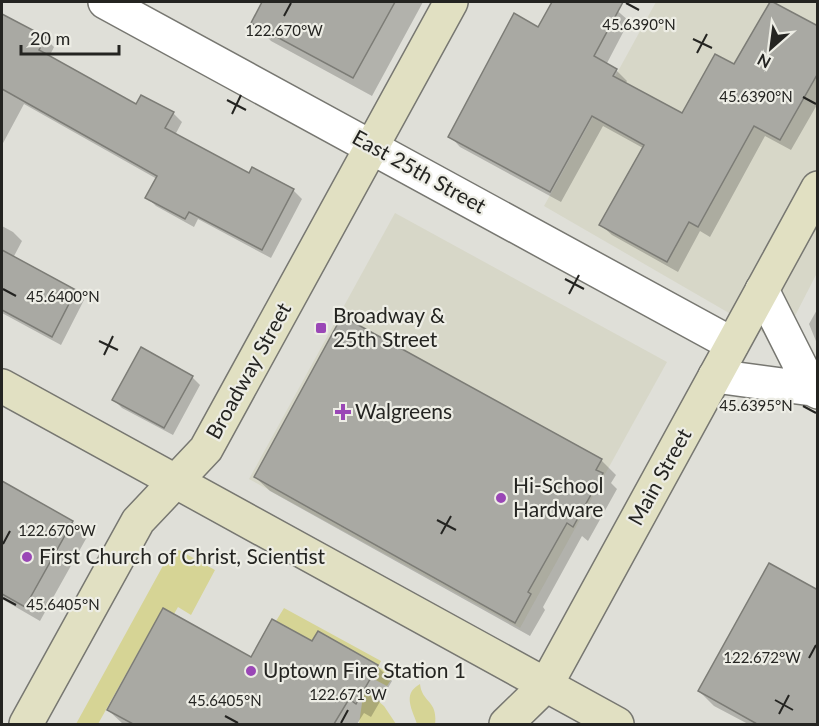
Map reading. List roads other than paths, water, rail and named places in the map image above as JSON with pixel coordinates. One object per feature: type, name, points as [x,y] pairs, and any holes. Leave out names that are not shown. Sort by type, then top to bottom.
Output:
[{"type":"main road","name":"Broadway Street","points":[[26,724],[138,521],[206,449],[451,2]]},
{"type":"main road","name":"Main Street","points":[[506,724],[546,686],[818,188]]},
{"type":"main road","points":[[2,386],[617,724]]},
{"type":"street","name":"East 25th Street","points":[[105,2],[732,344]]},
{"type":"street","points":[[762,290],[815,390]]},
{"type":"street","points":[[715,376],[815,390]]},
{"type":"place","name":"Broadway & 25th Street","points":[[321,328]]},
{"type":"place","name":"Walgreens","points":[[343,412]]},
{"type":"place","name":"Hi-School Hardware","points":[[501,498]]},
{"type":"place","name":"First Church of Christ, Scientist","points":[[27,557]]},
{"type":"place","name":"Uptown Fire Station 1","points":[[251,671]]}]
